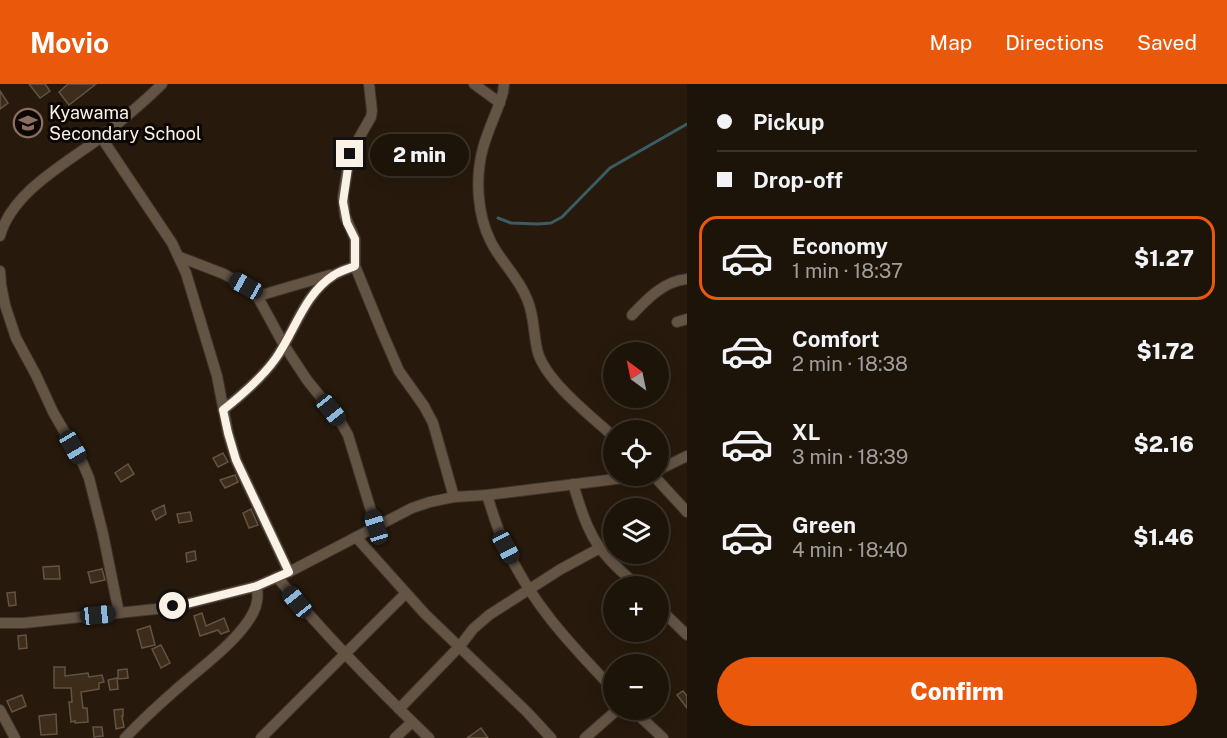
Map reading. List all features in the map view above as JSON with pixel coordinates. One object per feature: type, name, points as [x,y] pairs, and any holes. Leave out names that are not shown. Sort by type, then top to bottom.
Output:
[{"type":"street","points":[[0,236],[3,225],[11,213],[35,185],[101,137],[162,84]]},
{"type":"street","points":[[369,84],[371,117],[350,154],[343,196],[345,216],[356,244],[355,266],[399,371],[433,423],[454,497]]},
{"type":"street","points":[[474,84],[500,103]]},
{"type":"street","points":[[504,84],[500,103],[483,147],[480,164],[480,201],[486,230],[496,251],[526,296],[539,354],[548,373],[603,427]]},
{"type":"street","points":[[101,137],[180,257],[217,376],[228,433],[236,460],[289,572]]},
{"type":"street","points":[[180,257],[224,274],[255,292],[265,294],[355,266]]},
{"type":"street","points":[[0,271],[4,304],[16,338],[89,478],[104,534],[119,613]]},
{"type":"street","points":[[223,410],[242,395],[275,360],[305,307],[327,281],[339,272]]},
{"type":"street","points":[[632,315],[659,290],[680,279],[687,279]]},
{"type":"street","points":[[255,292],[284,345],[348,435],[376,527]]},
{"type":"street","points":[[669,465],[687,456]]},
{"type":"street","points":[[0,623],[24,623],[190,603],[257,586],[430,501],[603,480]]},
{"type":"street","points":[[573,484],[590,532],[600,548],[628,576]]},
{"type":"street","points":[[663,486],[687,512]]},
{"type":"street","points":[[487,495],[503,542],[529,590],[567,642],[603,679]]},
{"type":"street","points":[[356,537],[425,614],[551,738]]},
{"type":"street","points":[[399,709],[460,646],[473,629],[489,615],[561,569],[600,548]]},
{"type":"street","points":[[277,577],[345,655],[429,738]]},
{"type":"street","points":[[125,738],[154,709],[204,666],[249,621],[257,604],[257,586]]},
{"type":"street","points":[[261,738],[406,593]]},
{"type":"street","points":[[669,618],[687,635]]},
{"type":"street","points":[[0,710],[15,738]]},
{"type":"street","points":[[585,738],[606,720]]},
{"type":"street","points":[[644,720],[663,738]]},
{"type":"street","points":[[395,738],[412,722]]},
{"type":"building","points":[[29,84],[45,84],[50,91],[40,98]]},
{"type":"building","points":[[68,84],[96,84],[69,105],[59,92]]},
{"type":"building","points":[[0,91],[8,103],[0,109]]},
{"type":"building","points":[[223,453],[228,462],[218,467],[213,458]]},
{"type":"building","points":[[128,464],[134,474],[121,482],[115,473]]},
{"type":"building","points":[[235,475],[238,482],[225,488],[220,480]]},
{"type":"building","points":[[164,505],[166,514],[156,520],[152,511]]},
{"type":"building","points":[[251,509],[258,525],[249,528],[243,513]]},
{"type":"building","points":[[190,512],[192,521],[179,523],[177,514]]},
{"type":"building","points":[[195,551],[196,560],[187,562],[186,553]]},
{"type":"building","points":[[59,566],[60,579],[44,579],[43,567]]},
{"type":"building","points":[[102,569],[105,580],[91,583],[88,572]]},
{"type":"building","points":[[15,592],[16,605],[9,606],[7,593]]},
{"type":"building","points":[[202,613],[206,626],[224,618],[229,631],[221,634],[218,630],[200,636],[194,616]]},
{"type":"building","points":[[150,626],[155,645],[142,648],[137,630]]},
{"type":"building","points":[[26,635],[27,648],[19,649],[18,636]]},
{"type":"building","points":[[161,645],[170,663],[161,668],[152,649]]},
{"type":"building","points":[[54,667],[65,667],[65,676],[88,673],[89,677],[102,675],[104,682],[99,683],[99,689],[81,692],[83,708],[87,708],[88,722],[71,722],[69,702],[72,702],[71,688],[54,688]]},
{"type":"building","points":[[127,669],[128,678],[118,679],[118,670]]},
{"type":"building","points":[[117,678],[118,689],[110,690],[108,680]]},
{"type":"building","points":[[683,691],[687,696],[687,708],[677,695]]},
{"type":"building","points":[[22,695],[26,706],[12,712],[7,701]]},
{"type":"building","points":[[123,709],[124,727],[116,729],[114,710]]},
{"type":"building","points":[[56,714],[57,734],[41,735],[39,716]]},
{"type":"building","points":[[93,727],[102,727],[103,736],[94,737]]},
{"type":"building","points":[[481,728],[488,738],[467,738]]},
{"type":"waterway","points":[[498,218],[511,223],[551,223],[562,217],[610,168],[687,124]]},
{"type":"place","name":"Kyawama Secondary School","points":[[28,123]]},
{"type":"route","points":[[173,606],[257,586],[289,572],[236,460],[223,410],[242,395],[275,360],[298,318],[322,286],[332,276],[355,266],[355,239],[343,208],[350,154]]}]
